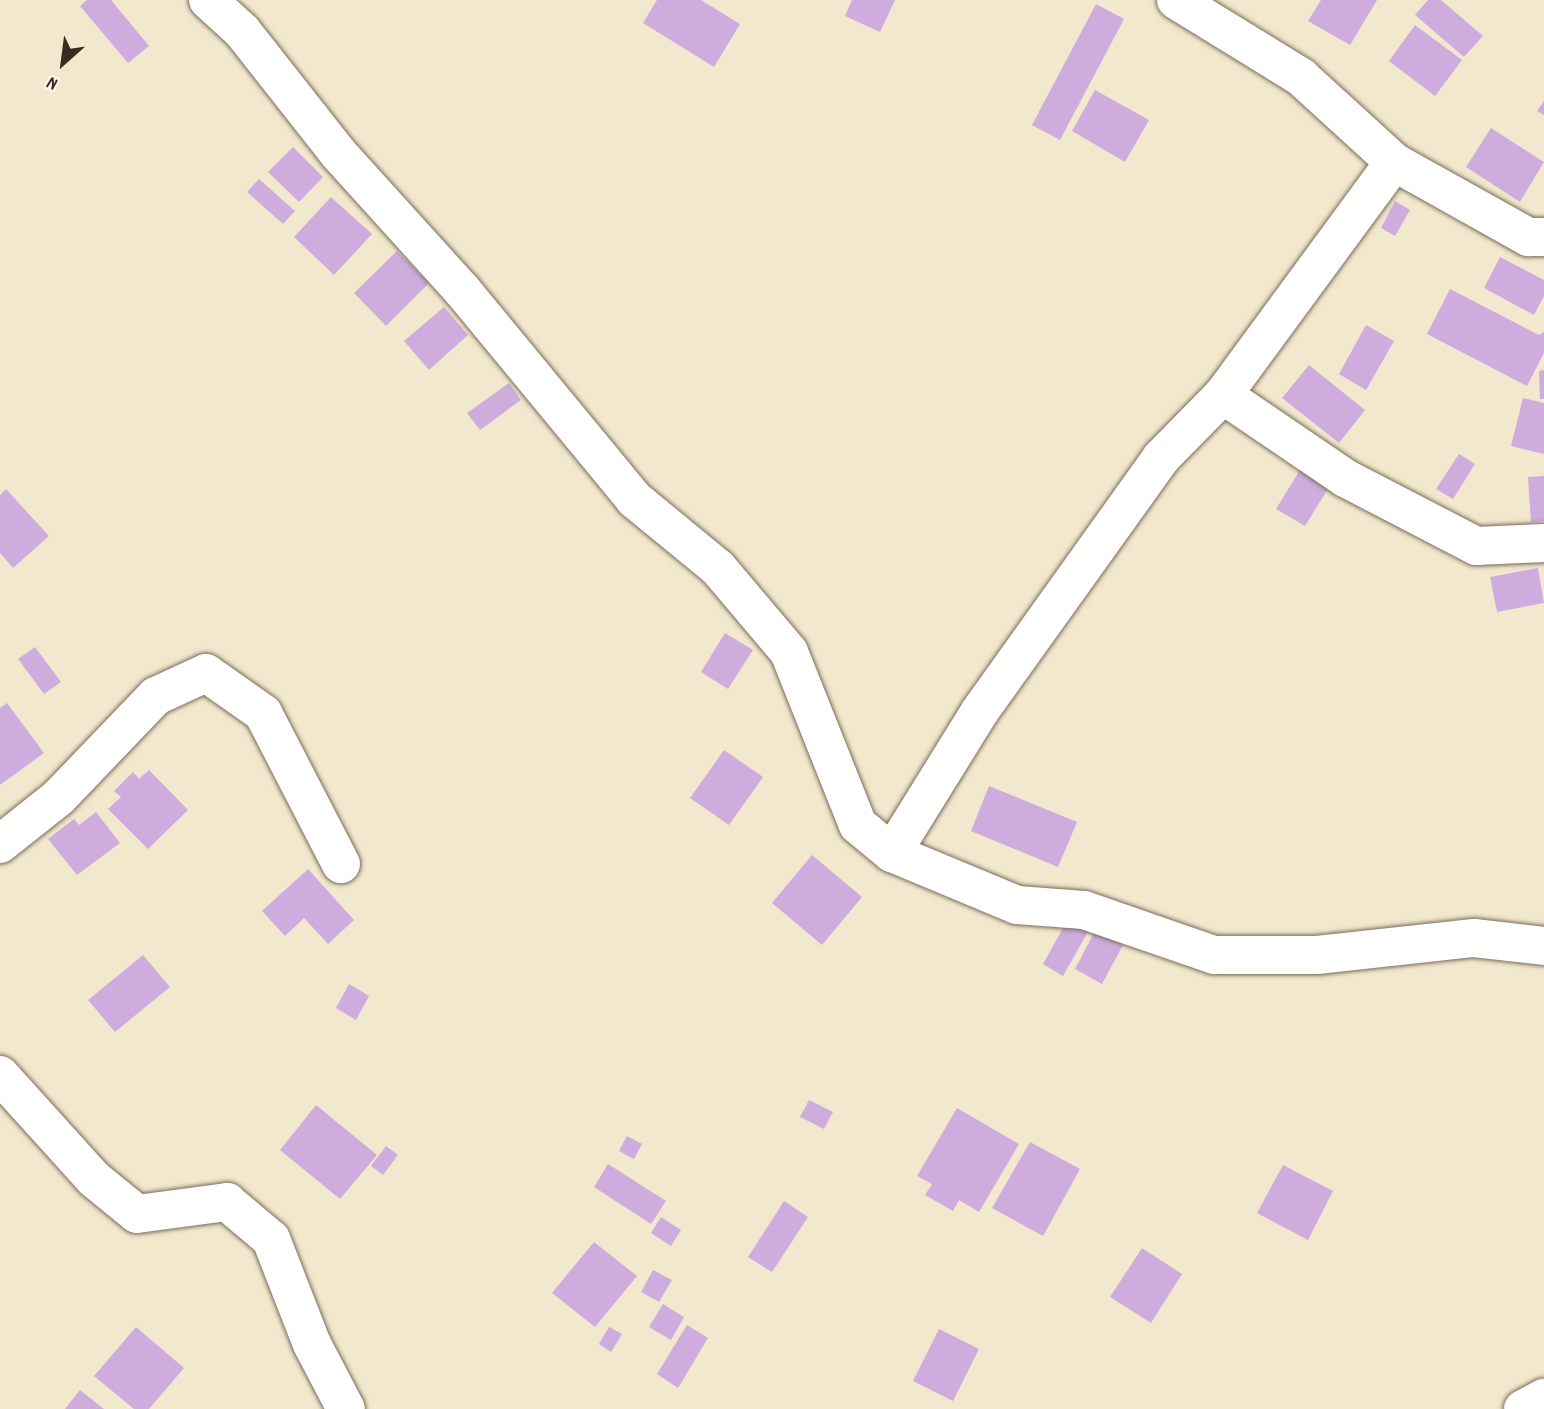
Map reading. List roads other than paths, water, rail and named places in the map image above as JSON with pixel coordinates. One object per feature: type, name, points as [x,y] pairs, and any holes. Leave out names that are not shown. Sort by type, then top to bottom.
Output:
[{"type":"street","points":[[208,0],[242,31],[338,153],[462,290],[634,499],[718,568],[789,652],[858,825],[892,853],[1017,905],[1084,910],[1214,954],[1317,955],[1474,938],[1544,946]]},
{"type":"street","points":[[1176,0],[1301,77],[1394,162],[1528,237],[1544,237]]},
{"type":"street","points":[[892,853],[981,711],[1161,458],[1223,395],[1394,162]]},
{"type":"street","points":[[1223,395],[1345,478],[1476,545],[1544,543]]},
{"type":"street","points":[[0,844],[59,797],[156,695],[206,673],[263,713],[341,864]]},
{"type":"street","points":[[0,1075],[94,1179],[137,1214],[227,1202],[271,1239],[312,1344],[345,1409]]},
{"type":"street","points":[[1523,1409],[1544,1398]]}]
